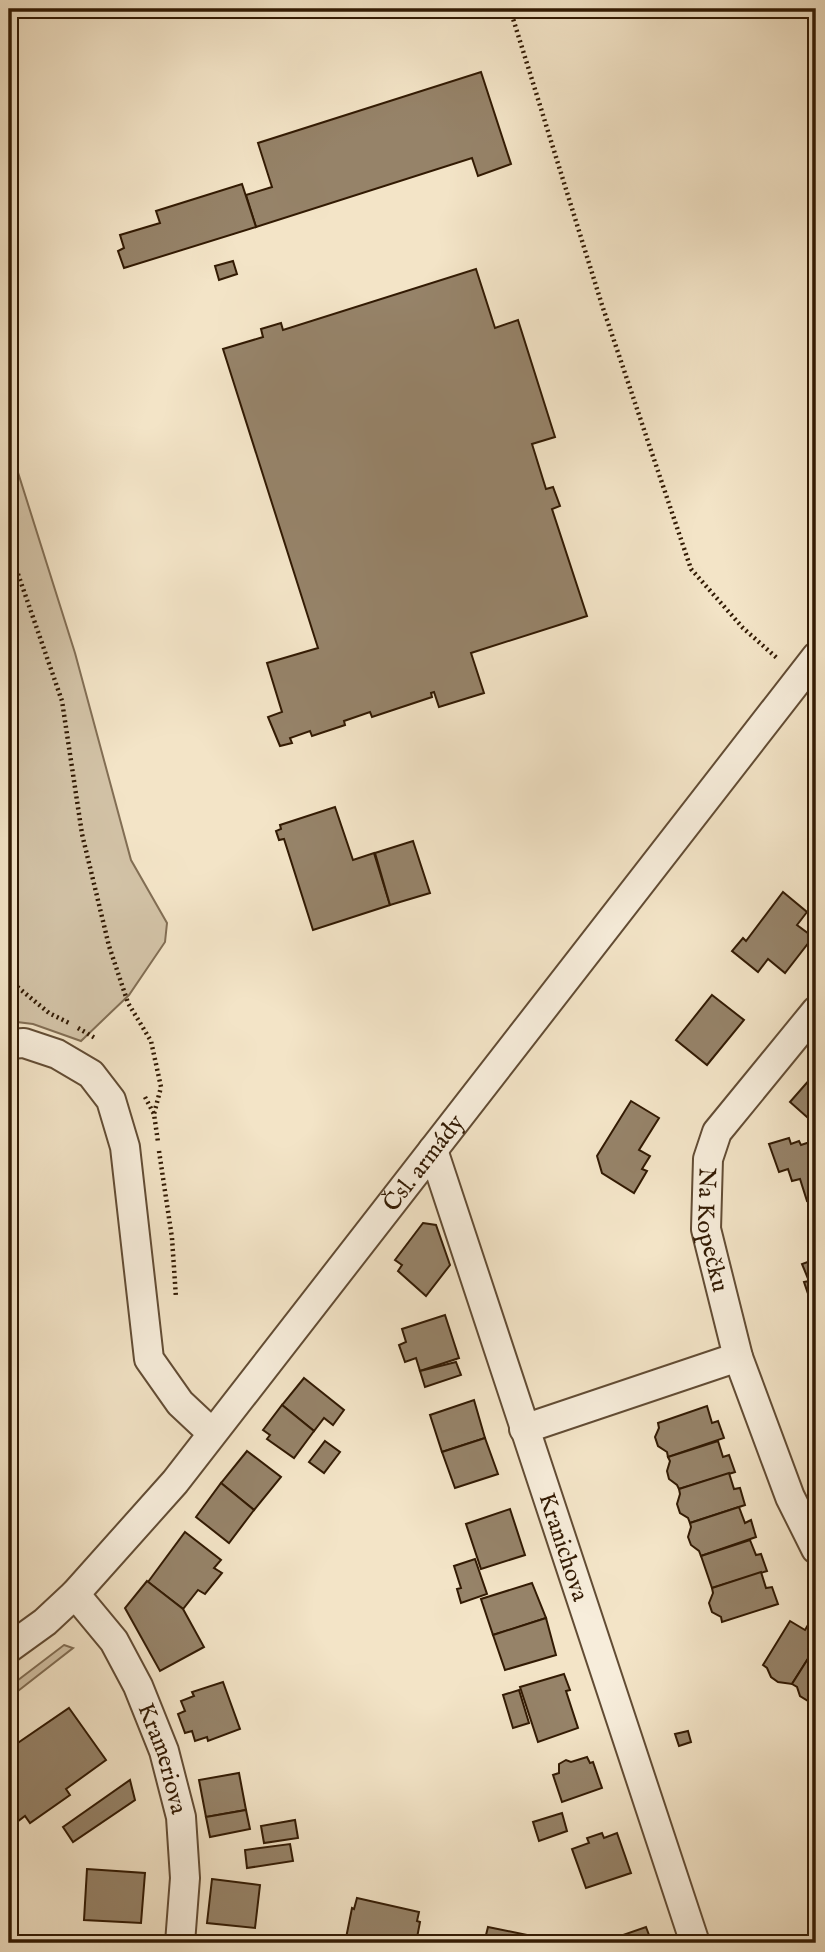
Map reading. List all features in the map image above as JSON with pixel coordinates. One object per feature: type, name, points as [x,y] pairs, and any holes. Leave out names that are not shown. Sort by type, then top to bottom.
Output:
[{"type":"street","name":"Čsl. armády","points":[[9,1648],[45,1622],[75,1594],[175,1482],[808,668]]},
{"type":"street","name":"Na Kopečku","points":[[816,1011],[717,1132],[708,1159],[706,1229],[738,1357],[790,1497],[816,1549]]},
{"type":"street","points":[[9,1044],[24,1044],[57,1054],[91,1074],[111,1100],[125,1147],[149,1359],[180,1403],[212,1433]]},
{"type":"street","name":"Kranichova","points":[[433,1150],[695,1943]]},
{"type":"street","points":[[524,1429],[738,1357]]},
{"type":"street","name":"Krameriova","points":[[75,1594],[114,1642],[138,1686],[164,1751],[181,1817],[184,1878],[180,1943]]},
{"type":"path","points":[[510,9],[602,305],[691,569],[743,628],[808,668]]},
{"type":"path","points":[[9,548],[62,701],[82,834],[109,946],[128,1003],[151,1041],[161,1087],[154,1114]]},
{"type":"shaded area","points":[[9,444],[75,653],[131,860],[167,923],[165,942],[129,995],[81,1041],[33,1024],[9,1021]]},
{"type":"shaded area","points":[[64,1645],[73,1648],[9,1698],[9,1687]]},
{"type":"building","points":[[481,72],[511,164],[478,176],[472,158],[256,227],[246,195],[272,187],[258,143]]},
{"type":"building","points":[[242,184],[256,227],[124,268],[118,251],[124,248],[120,235],[160,223],[156,211]]},
{"type":"building","points":[[233,261],[237,274],[219,280],[215,266]]},
{"type":"building","points":[[476,269],[495,328],[518,320],[555,437],[532,444],[546,489],[553,487],[560,506],[552,509],[587,616],[471,653],[484,693],[439,707],[434,692],[431,693],[432,697],[372,717],[370,712],[344,721],[345,725],[312,736],[310,731],[290,738],[292,743],[280,746],[268,717],[282,712],[267,663],[318,648],[223,349],[263,337],[261,329],[281,323],[283,330]]},
{"type":"building","points":[[335,807],[353,860],[374,853],[390,905],[313,930],[284,839],[279,840],[276,831],[281,829],[280,825]]},
{"type":"building","points":[[413,841],[430,893],[390,905],[375,853]]},
{"type":"building","points":[[783,892],[807,912],[797,925],[813,937],[785,973],[768,959],[758,972],[732,951],[743,938],[746,941]]},
{"type":"building","points":[[712,995],[744,1020],[707,1065],[676,1040]]},
{"type":"building","points":[[811,1078],[816,1083],[816,1125],[790,1102]]},
{"type":"building","points":[[631,1101],[659,1118],[639,1150],[650,1156],[642,1169],[647,1171],[634,1193],[602,1173],[597,1156]]},
{"type":"building","points":[[789,1138],[791,1144],[799,1141],[801,1145],[816,1140],[816,1198],[807,1201],[800,1179],[792,1181],[788,1169],[779,1172],[769,1144]]},
{"type":"building","points":[[423,1223],[436,1225],[450,1265],[426,1296],[398,1271],[402,1265],[395,1260]]},
{"type":"building","points":[[816,1259],[816,1317],[804,1282],[809,1281],[802,1264]]},
{"type":"building","points":[[445,1315],[459,1358],[420,1371],[416,1358],[405,1362],[399,1345],[406,1342],[402,1329]]},
{"type":"building","points":[[456,1362],[461,1375],[425,1387],[420,1371]]},
{"type":"building","points":[[304,1378],[344,1410],[333,1425],[324,1418],[314,1431],[282,1405]]},
{"type":"building","points":[[474,1400],[485,1438],[442,1452],[430,1415]]},
{"type":"building","points":[[282,1405],[314,1431],[294,1458],[267,1439],[270,1435],[263,1430]]},
{"type":"building","points":[[707,1406],[712,1423],[718,1421],[724,1438],[668,1457],[667,1452],[658,1446],[655,1437],[658,1423]]},
{"type":"building","points":[[485,1438],[498,1474],[455,1488],[442,1452]]},
{"type":"building","points":[[325,1441],[340,1452],[324,1473],[309,1462]]},
{"type":"building","points":[[718,1441],[723,1457],[729,1455],[735,1472],[679,1489],[669,1479],[668,1457]]},
{"type":"building","points":[[247,1451],[281,1477],[254,1510],[221,1483]]},
{"type":"building","points":[[729,1473],[734,1489],[740,1488],[745,1505],[690,1523],[688,1518],[680,1513],[677,1504],[679,1489]]},
{"type":"building","points":[[221,1483],[254,1510],[229,1543],[196,1517]]},
{"type":"building","points":[[739,1507],[745,1523],[751,1520],[756,1537],[701,1556],[688,1537],[690,1523]]},
{"type":"building","points":[[510,1509],[525,1555],[481,1569],[466,1524]]},
{"type":"building","points":[[185,1532],[221,1560],[214,1568],[222,1573],[205,1594],[198,1590],[183,1609],[148,1582]]},
{"type":"building","points":[[750,1540],[756,1555],[761,1554],[767,1571],[712,1588],[701,1556]]},
{"type":"building","points":[[475,1559],[487,1594],[461,1603],[457,1589],[461,1588],[454,1566]]},
{"type":"building","points":[[761,1572],[766,1588],[772,1587],[778,1604],[722,1622],[721,1617],[712,1612],[709,1603],[712,1588]]},
{"type":"building","points":[[147,1581],[183,1609],[204,1647],[160,1671],[125,1608]]},
{"type":"building","points":[[532,1583],[546,1618],[493,1635],[481,1599]]},
{"type":"building","points":[[546,1618],[556,1655],[505,1670],[493,1635]]},
{"type":"building","points":[[790,1621],[805,1630],[808,1625],[816,1630],[816,1646],[792,1684],[778,1682],[763,1665]]},
{"type":"building","points":[[816,1646],[816,1700],[808,1701],[800,1696],[797,1687],[792,1684]]},
{"type":"building","points":[[564,1674],[570,1690],[566,1691],[578,1728],[538,1742],[520,1687]]},
{"type":"building","points":[[223,1682],[240,1729],[208,1741],[207,1737],[195,1741],[192,1731],[185,1733],[178,1714],[185,1711],[181,1701],[194,1696],[192,1692]]},
{"type":"building","points":[[519,1690],[529,1723],[513,1728],[503,1695]]},
{"type":"building","points":[[69,1708],[106,1760],[66,1789],[70,1795],[30,1823],[25,1816],[9,1828],[9,1749]]},
{"type":"building","points":[[688,1731],[691,1742],[679,1746],[675,1734]]},
{"type":"building","points":[[587,1757],[590,1763],[593,1762],[602,1788],[562,1802],[553,1775],[559,1773],[559,1764],[566,1760],[571,1762]]},
{"type":"building","points":[[239,1773],[246,1810],[206,1817],[199,1780]]},
{"type":"building","points":[[130,1780],[135,1800],[73,1842],[63,1827]]},
{"type":"building","points":[[246,1810],[250,1829],[210,1837],[206,1817]]},
{"type":"building","points":[[562,1813],[567,1831],[539,1841],[533,1822]]},
{"type":"building","points":[[295,1820],[298,1838],[264,1843],[261,1826]]},
{"type":"building","points":[[602,1833],[604,1838],[617,1833],[631,1873],[586,1888],[572,1849],[589,1843],[587,1838]]},
{"type":"building","points":[[290,1844],[293,1861],[247,1868],[245,1850]]},
{"type":"building","points":[[87,1869],[145,1873],[141,1923],[84,1920]]},
{"type":"building","points":[[212,1879],[260,1885],[255,1928],[207,1923]]},
{"type":"building","points":[[357,1898],[419,1912],[416,1943],[345,1943],[352,1908],[354,1909]]},
{"type":"building","points":[[488,1927],[537,1937],[536,1943],[484,1943]]},
{"type":"building","points":[[646,1927],[652,1943],[619,1943],[617,1937]]}]
